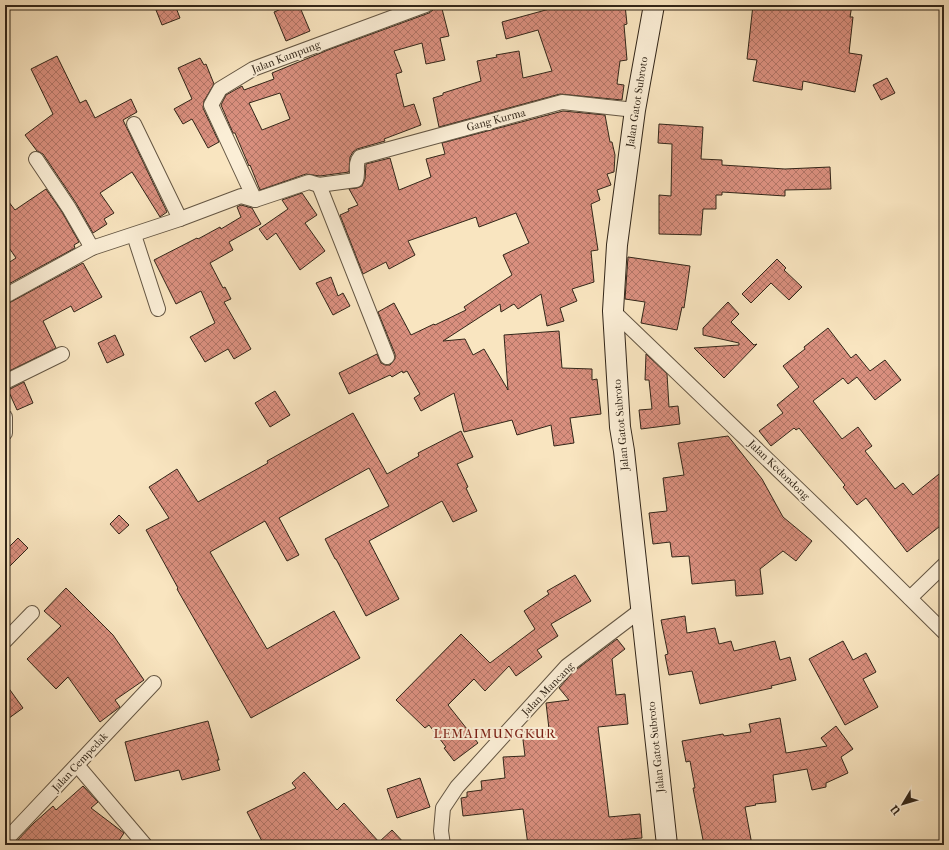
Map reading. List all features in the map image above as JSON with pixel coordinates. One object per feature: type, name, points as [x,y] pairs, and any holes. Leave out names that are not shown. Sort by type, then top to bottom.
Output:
[{"type":"main road","name":"Jalan Gatot Subroto","points":[[654,5],[635,110],[617,245],[613,311],[620,428],[624,451],[667,845]]},
{"type":"street","name":"Jalan Kampung","points":[[255,200],[211,104],[220,88],[253,69],[426,5]]},
{"type":"street","name":"Gang Kurma","points":[[319,186],[356,180],[356,162],[360,157],[562,102],[635,110]]},
{"type":"street","points":[[134,124],[180,219]]},
{"type":"street","points":[[36,159],[69,208],[92,248]]},
{"type":"street","points":[[5,296],[92,248],[180,219],[241,196],[255,200],[310,182],[319,186],[387,357]]},
{"type":"street","points":[[134,235],[158,309]]},
{"type":"street","name":"Jalan Kedondong","points":[[613,311],[944,632]]},
{"type":"street","points":[[5,382],[62,354]]},
{"type":"street","points":[[5,417],[5,433]]},
{"type":"street","points":[[910,598],[944,565]]},
{"type":"street","name":"Jalan Mancang","points":[[443,845],[441,831],[443,808],[458,787],[567,666],[641,610]]},
{"type":"street","points":[[5,640],[32,613]]},
{"type":"street","name":"Jalan Cempedak","points":[[5,841],[154,683]]},
{"type":"street","points":[[77,765],[145,845]]},
{"type":"building","points":[[154,5],[175,5],[180,18],[162,25]]},
{"type":"building","points":[[291,5],[299,5],[310,31],[286,41],[274,12]]},
{"type":"building","points":[[434,5],[441,5],[449,36],[440,38],[445,60],[426,64],[422,43],[394,51],[402,72],[396,74],[404,107],[414,104],[421,125],[384,139],[385,141],[357,149],[350,157],[349,172],[320,176],[306,174],[260,190],[250,165],[249,166],[221,105],[226,95],[242,86],[244,90],[274,79],[272,73],[328,50],[429,13],[433,10]],"holes":[[[280,93],[290,119],[262,130],[249,103]]]},
{"type":"building","points":[[564,5],[625,5],[627,24],[624,25],[627,60],[620,61],[617,84],[624,85],[622,100],[560,94],[439,127],[433,98],[443,95],[443,93],[481,81],[477,61],[497,57],[496,55],[519,51],[523,78],[552,71],[538,30],[506,39],[502,22]]},
{"type":"building","points":[[753,5],[852,5],[850,17],[853,17],[849,53],[862,55],[855,92],[803,81],[802,90],[753,81],[757,60],[747,59]]},
{"type":"building","points":[[57,56],[80,103],[86,100],[95,118],[131,99],[137,112],[123,120],[167,212],[160,217],[132,172],[100,193],[114,213],[104,219],[107,224],[93,233],[76,203],[43,154],[37,151],[25,135],[53,114],[31,69]]},
{"type":"building","points":[[200,58],[204,65],[206,64],[214,84],[204,101],[203,108],[219,142],[208,148],[192,119],[183,124],[174,109],[192,99],[178,68]]},
{"type":"building","points":[[887,78],[895,93],[881,100],[873,85]]},
{"type":"building","points":[[563,111],[605,115],[610,142],[612,142],[615,155],[614,172],[607,174],[611,185],[597,190],[600,200],[591,204],[598,250],[591,251],[594,282],[572,289],[577,301],[560,308],[564,321],[547,326],[541,294],[518,309],[514,304],[501,312],[500,304],[443,341],[465,339],[473,355],[484,349],[508,390],[504,335],[559,331],[562,368],[592,369],[592,380],[597,379],[601,414],[570,418],[574,443],[554,446],[551,425],[517,435],[512,420],[464,432],[454,393],[421,411],[414,398],[420,394],[407,371],[403,373],[402,371],[392,377],[390,375],[349,394],[339,373],[377,354],[381,363],[385,365],[390,365],[395,359],[395,354],[378,312],[394,303],[411,335],[434,324],[435,325],[466,310],[464,307],[512,275],[503,255],[529,243],[516,213],[479,227],[476,217],[408,241],[415,255],[389,269],[386,262],[363,274],[340,215],[349,211],[348,209],[358,205],[349,189],[362,186],[365,179],[366,164],[390,158],[399,190],[431,177],[426,159],[445,154],[442,143]]},
{"type":"building","points":[[659,124],[703,127],[701,159],[722,160],[722,165],[785,169],[830,167],[831,189],[785,190],[785,196],[722,192],[722,195],[716,195],[716,209],[703,209],[701,235],[659,234],[659,195],[671,196],[672,144],[658,143]]},
{"type":"building","points":[[46,189],[62,212],[79,242],[74,245],[75,248],[5,286],[5,265],[16,258],[5,242],[5,197],[15,210]]},
{"type":"building","points":[[302,193],[317,215],[305,223],[325,251],[300,270],[276,233],[267,240],[259,229],[288,209],[282,200]]},
{"type":"building","points":[[241,205],[252,208],[261,224],[229,242],[233,250],[210,263],[223,288],[225,287],[231,299],[224,302],[251,349],[234,359],[228,349],[205,362],[190,337],[215,323],[201,291],[176,304],[154,260],[220,227],[221,229],[241,217],[237,207]]},
{"type":"building","points":[[628,257],[690,266],[684,308],[682,307],[677,330],[641,323],[645,302],[625,299]]},
{"type":"building","points":[[777,259],[786,268],[784,270],[802,287],[789,300],[771,283],[751,303],[742,294]]},
{"type":"building","points":[[83,263],[102,297],[74,312],[71,306],[43,321],[56,348],[5,373],[5,304]]},
{"type":"building","points":[[331,277],[338,296],[343,293],[350,306],[333,315],[316,283]]},
{"type":"building","points":[[728,302],[739,314],[731,322],[754,345],[757,344],[724,378],[694,348],[739,345],[739,343],[703,335],[703,328]]},
{"type":"building","points":[[828,328],[851,358],[856,354],[870,371],[885,360],[901,380],[875,400],[857,377],[848,384],[843,378],[813,401],[842,439],[858,427],[872,446],[865,451],[895,489],[903,483],[913,495],[944,470],[944,523],[907,552],[866,498],[857,505],[843,487],[845,485],[799,428],[796,430],[794,428],[771,446],[759,431],[783,413],[777,405],[799,387],[783,366],[805,349],[804,347]]},
{"type":"building","points":[[115,335],[124,355],[107,363],[98,343]]},
{"type":"building","points":[[646,354],[667,374],[669,407],[678,406],[680,424],[641,429],[639,410],[652,409],[649,380],[645,380]]},
{"type":"building","points":[[24,382],[33,403],[17,410],[8,390]]},
{"type":"building","points":[[275,391],[290,415],[270,427],[255,403]]},
{"type":"building","points":[[353,413],[387,474],[419,456],[418,453],[461,431],[473,457],[457,464],[477,511],[453,522],[442,501],[369,541],[399,599],[366,616],[325,539],[389,506],[369,468],[279,518],[299,555],[287,561],[265,521],[210,552],[267,649],[334,611],[360,658],[251,718],[177,589],[178,588],[146,530],[169,518],[149,487],[177,469],[198,502]]},
{"type":"building","points":[[728,436],[762,479],[783,517],[812,541],[796,561],[783,551],[760,569],[763,594],[736,596],[735,580],[692,584],[689,556],[672,557],[670,542],[653,544],[649,513],[667,511],[663,478],[684,475],[678,443]]},
{"type":"building","points":[[119,515],[129,525],[119,534],[110,524]]},
{"type":"building","points":[[18,538],[28,548],[5,571],[5,551]]},
{"type":"building","points":[[575,575],[591,601],[551,624],[558,636],[537,650],[542,657],[516,676],[509,666],[485,691],[474,679],[448,705],[478,743],[454,761],[444,748],[446,747],[429,725],[425,728],[396,700],[461,634],[490,663],[535,629],[524,611],[549,594],[547,591]]},
{"type":"building","points":[[66,588],[113,635],[144,680],[115,700],[120,707],[100,722],[68,677],[56,689],[27,659],[61,626],[44,611]]},
{"type":"building","points":[[685,616],[687,633],[715,628],[719,644],[731,641],[734,651],[775,641],[780,660],[790,657],[796,680],[771,686],[772,688],[700,704],[692,671],[669,675],[665,655],[668,654],[661,620]]},
{"type":"building","points":[[617,639],[625,649],[612,659],[616,695],[625,694],[628,724],[598,727],[609,817],[640,814],[642,838],[576,843],[576,845],[528,845],[523,809],[463,816],[461,798],[467,797],[467,792],[482,790],[481,781],[505,778],[503,757],[525,756],[522,732],[549,729],[546,703],[569,700],[559,688],[573,672]]},
{"type":"building","points":[[843,641],[853,660],[866,653],[876,672],[863,679],[878,707],[845,725],[809,659]]},
{"type":"building","points":[[5,683],[23,708],[5,721]]},
{"type":"building","points":[[780,718],[786,753],[827,746],[821,738],[836,726],[853,749],[841,757],[848,773],[826,783],[826,787],[812,790],[807,769],[773,775],[776,802],[755,804],[756,805],[745,807],[752,845],[704,845],[693,788],[695,788],[690,761],[686,762],[682,741],[723,734],[724,736],[751,732],[749,724]]},
{"type":"building","points":[[208,721],[219,760],[217,760],[220,770],[182,780],[179,770],[135,781],[125,742]]},
{"type":"building","points":[[304,772],[337,810],[344,803],[379,842],[392,830],[406,845],[264,845],[247,812],[296,788],[292,783]]},
{"type":"building","points":[[420,778],[430,807],[397,818],[387,789]]},
{"type":"building","points":[[83,786],[98,802],[91,808],[124,833],[116,845],[13,845],[53,806],[56,810]]},
{"type":"district","name":"LEMAIMUNGKUR","points":[[495,733]]}]
